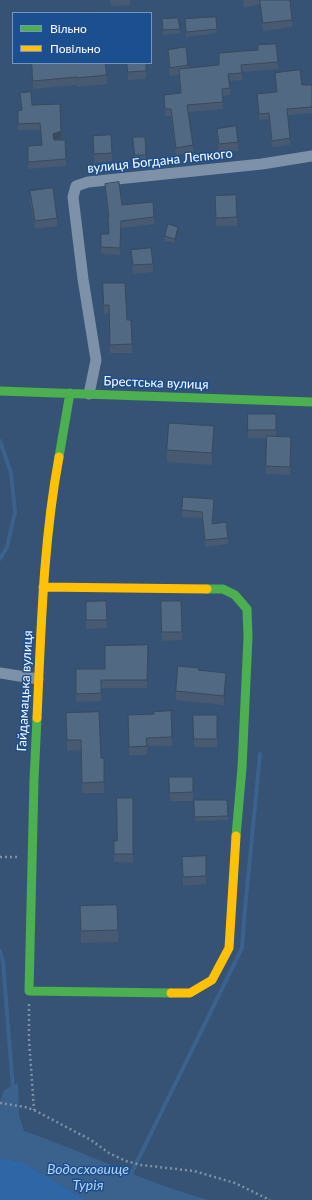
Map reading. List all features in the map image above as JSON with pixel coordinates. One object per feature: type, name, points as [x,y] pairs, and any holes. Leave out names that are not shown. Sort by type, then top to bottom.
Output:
[{"type":"street","name":"вулиця Богдана Лепкого","points":[[89,394],[96,360],[83,279],[73,197],[76,186],[88,182],[262,164],[312,156]]},
{"type":"street","name":"Брестська вулиця","points":[[0,391],[312,402]]},
{"type":"street","name":"Гайдамацька вулиця","points":[[29,991],[34,780],[43,587],[55,478],[70,393]]},
{"type":"street","points":[[29,991],[190,993],[212,980],[229,948],[242,768],[248,637],[247,609],[235,595],[223,589],[43,587]]},
{"type":"street","points":[[0,673],[38,679]]},
{"type":"path","points":[[29,991],[29,1039],[34,1110]]},
{"type":"path","points":[[0,1103],[34,1110],[92,1140],[109,1153],[126,1161],[141,1165],[194,1171],[235,1183],[270,1200]]},
{"type":"shaded area","points":[[0,1158],[23,1162],[86,1200],[0,1200]]},
{"type":"water","name":"Водосховище Турія","points":[[18,1083],[19,1115],[24,1131],[162,1185],[209,1200],[86,1200],[23,1162],[0,1158],[0,1101],[4,1090]]},
{"type":"building","points":[[260,0],[290,0],[292,20],[263,23]]},
{"type":"building","points":[[216,17],[217,29],[186,32],[185,19]]},
{"type":"building","points":[[178,18],[180,29],[163,30],[162,19]]},
{"type":"building","points":[[276,44],[278,62],[241,65],[242,73],[228,74],[230,88],[222,89],[223,102],[187,105],[193,145],[176,148],[171,109],[165,109],[164,95],[181,93],[179,69],[219,65],[219,53],[258,50],[258,45]]},
{"type":"building","points":[[186,47],[188,65],[170,68],[168,50]]},
{"type":"building","points":[[32,64],[105,64],[107,75],[77,78],[33,81]]},
{"type":"building","points":[[127,64],[146,64],[146,71],[128,72]]},
{"type":"building","points":[[300,70],[302,85],[312,85],[312,107],[287,109],[290,138],[272,141],[269,113],[259,114],[257,94],[277,92],[275,73]]},
{"type":"building","points":[[31,92],[32,105],[60,104],[61,131],[53,134],[54,140],[65,140],[66,159],[28,162],[28,146],[42,145],[40,123],[18,124],[18,111],[22,110],[20,93]]},
{"type":"building","points":[[236,126],[238,142],[219,144],[217,129]]},
{"type":"building","points":[[111,135],[112,153],[94,154],[93,136]]},
{"type":"building","points":[[133,137],[145,137],[146,155],[135,155]]},
{"type":"building","points":[[119,182],[122,205],[153,202],[154,217],[121,221],[120,248],[101,247],[101,234],[109,234],[109,217],[105,184]]},
{"type":"building","points":[[53,188],[57,218],[35,221],[30,191]]},
{"type":"building","points":[[236,195],[237,217],[216,218],[215,196]]},
{"type":"building","points":[[168,224],[178,227],[175,239],[165,236]]},
{"type":"building","points":[[151,248],[153,264],[133,265],[131,250]]},
{"type":"building","points":[[103,283],[125,283],[127,320],[131,320],[132,344],[110,345],[109,305],[104,305]]},
{"type":"building","points":[[248,414],[276,414],[276,430],[248,430]]},
{"type":"building","points":[[169,423],[214,426],[212,453],[167,450]]},
{"type":"building","points":[[267,436],[291,437],[290,467],[266,466]]},
{"type":"building","points":[[183,497],[214,499],[212,524],[226,522],[228,538],[205,540],[202,512],[182,510]]},
{"type":"building","points":[[106,601],[107,620],[86,620],[86,602]]},
{"type":"building","points":[[161,601],[181,601],[182,632],[162,632]]},
{"type":"building","points":[[148,645],[147,680],[101,680],[101,693],[76,694],[76,669],[105,669],[105,646]]},
{"type":"building","points":[[178,666],[226,673],[224,696],[176,691]]},
{"type":"building","points":[[171,711],[172,737],[146,738],[147,746],[129,747],[128,715],[154,714],[154,712]]},
{"type":"building","points":[[99,712],[101,758],[104,758],[104,782],[82,783],[81,740],[67,740],[66,713]]},
{"type":"building","points":[[193,715],[217,715],[217,739],[194,739]]},
{"type":"building","points":[[169,777],[193,777],[193,792],[170,793]]},
{"type":"building","points":[[117,798],[133,798],[133,854],[114,854],[114,841],[117,841]]},
{"type":"building","points":[[194,800],[227,800],[228,816],[195,817]]},
{"type":"building","points":[[206,856],[206,876],[183,877],[182,857]]},
{"type":"building","points":[[117,905],[118,930],[81,931],[80,906]]},
{"type":"waterway","points":[[0,441],[11,473],[15,512],[7,547],[0,559]]},
{"type":"waterway","points":[[129,1178],[242,948],[260,754]]},
{"type":"waterway","points":[[0,951],[3,962],[13,1089]]},
{"type":"traffic: fast","points":[[0,391],[312,402]]},
{"type":"traffic: fast","points":[[59,457],[70,393]]},
{"type":"traffic: fast","points":[[207,589],[223,589],[235,595],[247,609],[248,637],[242,768],[236,836]]},
{"type":"traffic: fast","points":[[37,718],[29,991],[171,993]]},
{"type":"traffic: slow","points":[[37,718],[46,554],[49,522],[59,457]]},
{"type":"traffic: slow","points":[[43,587],[207,589]]},
{"type":"traffic: slow","points":[[171,993],[190,993],[212,980],[229,948],[236,836]]}]
